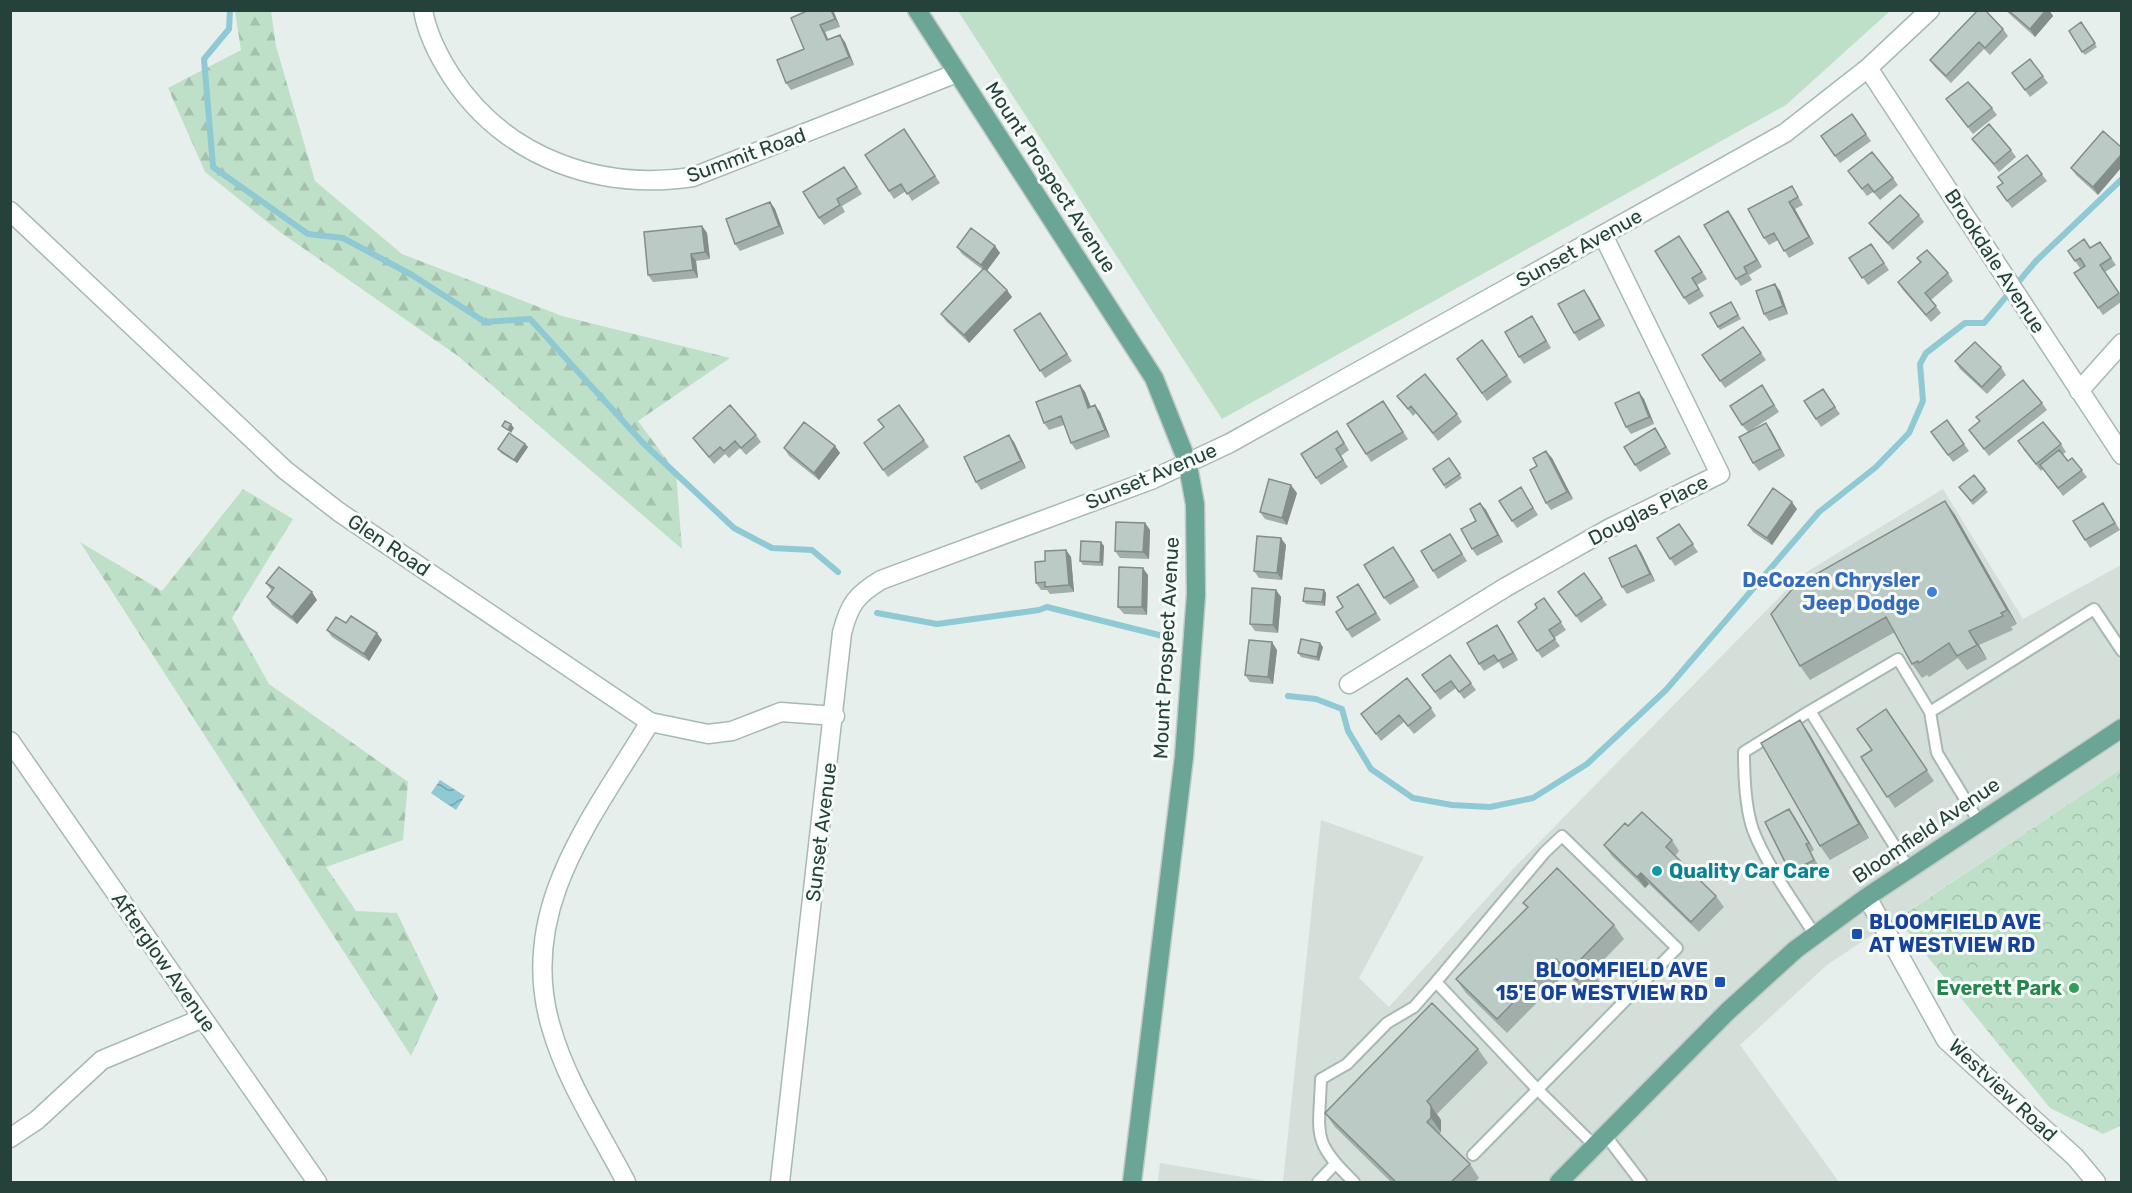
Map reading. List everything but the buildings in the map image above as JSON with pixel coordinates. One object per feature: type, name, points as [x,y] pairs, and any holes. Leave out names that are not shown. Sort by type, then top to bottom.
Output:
[{"type":"main road","name":"Mount Prospect Avenue","points":[[917,10],[1154,378],[1187,461],[1195,504],[1196,595],[1184,757],[1132,1182]]},
{"type":"main road","name":"Bloomfield Avenue","points":[[1560,1182],[1726,1012],[1815,935],[1978,822],[2121,729]]},
{"type":"street","name":"Summit Road","points":[[423,10],[425,22],[445,66],[474,106],[491,123],[511,138],[553,162],[600,177],[623,180],[670,181],[693,177],[957,73]]},
{"type":"street","name":"Sunset Avenue","points":[[780,1182],[835,716],[842,633],[847,610],[870,587],[912,568],[1151,480],[1187,461],[1230,443],[1785,133],[1868,68],[1930,10]]},
{"type":"street","name":"Brookdale Avenue","points":[[1868,68],[2121,455]]},
{"type":"street","name":"Glen Road","points":[[10,211],[285,470],[339,512],[650,722],[708,734],[743,727],[781,712],[835,716]]},
{"type":"street","name":"Douglas Place","points":[[1349,684],[1506,587],[1610,528],[1720,474],[1603,235]]},
{"type":"street","points":[[2079,391],[2121,343]]},
{"type":"street","points":[[626,1182],[559,1049],[545,1003],[542,955],[548,912],[562,871],[650,722]]},
{"type":"street","name":"Afterglow Avenue","points":[[10,741],[317,1182]]},
{"type":"street","name":"Westview Road","points":[[1867,897],[1946,1040],[2075,1157],[2096,1182]]},
{"type":"street","points":[[10,1138],[37,1120],[102,1060],[203,1018]]},
{"type":"lane","points":[[1930,712],[2094,609],[2121,651]]},
{"type":"lane","points":[[1815,935],[1787,892],[1753,830],[1744,775],[1744,752],[1898,659],[1930,712],[1937,753],[1978,822]]},
{"type":"lane","points":[[1810,711],[1909,869]]},
{"type":"lane","points":[[1354,1182],[1323,1149],[1319,1138],[1321,1079],[1347,1064],[1387,1023],[1414,1007],[1545,852],[1562,836],[1677,948],[1473,1155]]},
{"type":"lane","points":[[1436,982],[1537,1089],[1600,1141],[1641,1182]]},
{"type":"lane","points":[[1318,1182],[1335,1164]]},
{"type":"shaded area","points":[[1943,489],[2023,619],[2121,565],[2121,769],[1827,965],[1740,1045],[1839,1182],[1283,1182],[1321,820],[1424,857],[1359,978],[1389,1007],[1512,870],[1800,576]]},
{"type":"shaded area","points":[[1160,1163],[1272,1182],[1158,1182]]},
{"type":"green space","points":[[235,11],[271,11],[276,46],[315,181],[402,254],[562,316],[730,358],[638,421],[676,472],[682,549],[458,356],[280,232],[205,172],[168,88],[241,50]]},
{"type":"green space","points":[[958,11],[1890,11],[1786,105],[1222,419]]},
{"type":"green space","points":[[243,489],[293,519],[232,618],[269,684],[408,782],[403,840],[326,867],[356,911],[397,913],[438,998],[411,1056],[80,542],[162,591]]},
{"type":"green space","points":[[2121,769],[2122,1125],[2103,1134],[2050,1108],[1897,919]]},
{"type":"water","points":[[440,780],[465,796],[456,810],[431,793]]},
{"type":"waterway","points":[[230,10],[229,29],[204,59],[213,167],[308,234],[343,238],[412,275],[485,322],[530,319],[643,443],[734,528],[772,548],[812,550],[838,572]]},
{"type":"waterway","points":[[1288,696],[1316,699],[1342,709],[1348,731],[1371,769],[1413,798],[1452,805],[1490,807],[1533,798],[1587,764],[1666,690],[1819,512],[1876,467],[1909,433],[1923,401],[1920,364],[1926,353],[1965,323],[1984,323],[2036,261],[2122,179]]},
{"type":"waterway","points":[[877,613],[937,624],[1047,607],[1167,637]]},
{"type":"place","name":"DeCozen Chrysler Jeep Dodge","points":[[1932,592]]},
{"type":"place","name":"Quality Car Care","points":[[1657,871]]},
{"type":"place","name":"BLOOMFIELD AVE AT WESTVIEW RD","points":[[1857,934]]},
{"type":"place","name":"BLOOMFIELD AVE 15'E OF WESTVIEW RD","points":[[1720,982]]},
{"type":"place","name":"Everett Park","points":[[2074,988]]}]
